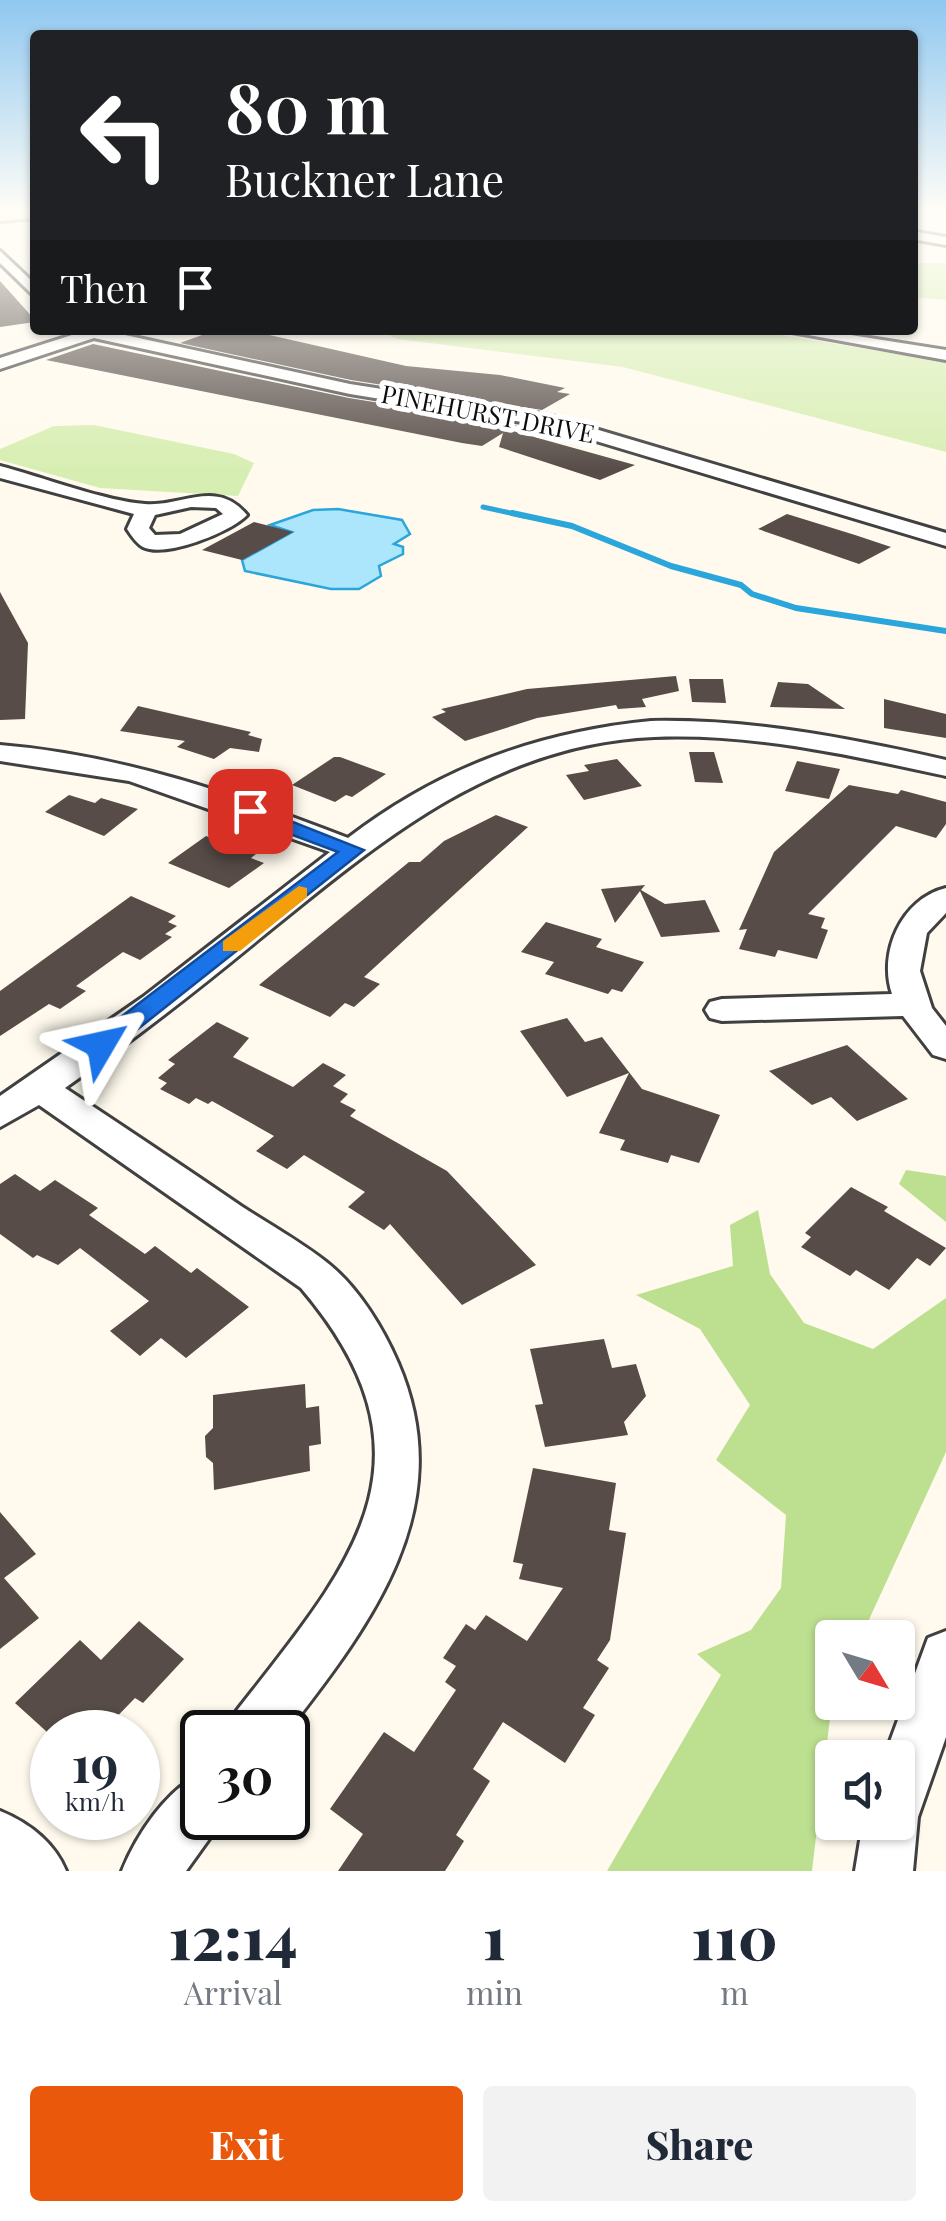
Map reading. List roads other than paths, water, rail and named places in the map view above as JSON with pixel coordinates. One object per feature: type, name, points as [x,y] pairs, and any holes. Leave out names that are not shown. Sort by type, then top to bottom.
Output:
[{"type":"street","points":[[0,364],[79,335]]},
{"type":"street","name":"PINEHURST DRIVE","points":[[101,335],[350,389],[548,422],[946,540]]},
{"type":"street","points":[[820,335],[946,355]]},
{"type":"street","points":[[0,472],[146,511]]},
{"type":"street","points":[[0,1114],[132,1024],[416,800],[456,777],[562,741],[612,732],[770,734],[946,768]]},
{"type":"street","points":[[0,753],[64,756],[142,773],[353,850]]},
{"type":"street","points":[[946,898],[932,906],[907,937],[902,973],[909,1005],[946,1047]]},
{"type":"street","points":[[722,1010],[909,1005]]},
{"type":"street","points":[[40,1088],[316,1277],[347,1308],[374,1348],[391,1395],[398,1447],[393,1498],[377,1551],[354,1599],[271,1710]]},
{"type":"street","points":[[915,1748],[946,1656]]},
{"type":"street","points":[[151,1871],[180,1832]]},
{"type":"street","points":[[0,1840],[36,1871]]},
{"type":"street","points":[[884,1871],[889,1840]]},
{"type":"water","points":[[338,509],[402,520],[410,534],[394,544],[403,547],[403,554],[379,566],[381,576],[359,589],[331,589],[245,571],[242,560],[292,532],[270,525],[313,510]]},
{"type":"waterway","points":[[483,507],[524,516]]},
{"type":"waterway","points":[[512,513],[572,526],[671,566],[741,585],[752,594],[796,608],[946,631]]}]
